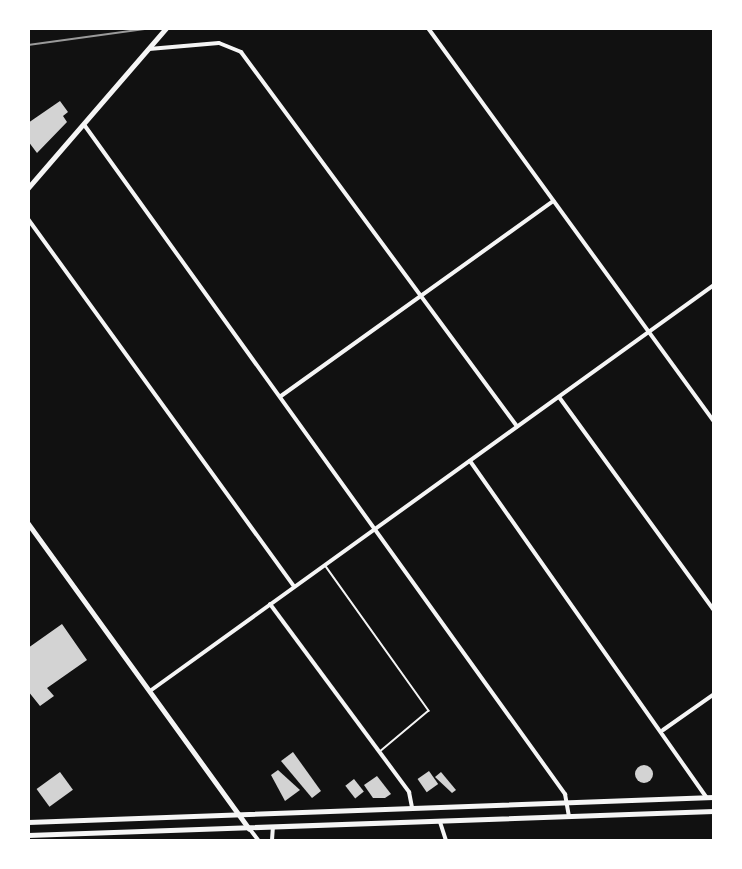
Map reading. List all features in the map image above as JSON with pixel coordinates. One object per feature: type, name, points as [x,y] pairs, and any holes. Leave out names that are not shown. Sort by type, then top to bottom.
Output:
[{"type":"main road","points":[[28,822],[714,797]]},
{"type":"main road","points":[[28,835],[714,811]]},
{"type":"street","points":[[28,188],[85,126],[166,28]]},
{"type":"street","points":[[428,28],[714,421]]},
{"type":"street","points":[[149,49],[219,43],[241,52],[517,426]]},
{"type":"street","points":[[85,126],[375,528],[567,802],[569,816]]},
{"type":"street","points":[[281,396],[553,201]]},
{"type":"street","points":[[28,219],[294,586]]},
{"type":"street","points":[[150,691],[714,285]]},
{"type":"street","points":[[559,397],[714,610]]},
{"type":"street","points":[[470,461],[663,730],[706,797]]},
{"type":"street","points":[[28,523],[258,840]]},
{"type":"street","points":[[270,604],[409,792],[412,808]]},
{"type":"street","points":[[663,730],[714,694]]},
{"type":"street","points":[[440,822],[446,840]]},
{"type":"street","points":[[272,840],[273,827]]},
{"type":"lane","points":[[325,564],[429,711],[380,752]]},
{"type":"building","points":[[60,101],[68,112],[63,116],[67,122],[37,153],[28,141],[28,123]]},
{"type":"building","points":[[62,624],[87,660],[47,688],[54,696],[40,706],[28,691],[28,648]]},
{"type":"building","points":[[293,752],[321,791],[312,798],[281,761]]},
{"type":"building","points":[[644,765],[650,768],[653,774],[650,780],[644,783],[638,780],[635,774],[638,768]]},
{"type":"building","points":[[278,770],[300,790],[285,801],[271,775]]},
{"type":"building","points":[[429,771],[438,784],[427,792],[418,779]]},
{"type":"building","points":[[60,772],[73,790],[49,807],[37,789]]},
{"type":"building","points":[[441,772],[456,790],[452,793],[435,777]]},
{"type":"building","points":[[377,776],[391,794],[385,798],[373,798],[364,785]]},
{"type":"building","points":[[354,779],[364,792],[355,798],[345,786]]},
{"type":"railway","points":[[28,45],[152,28]]}]
